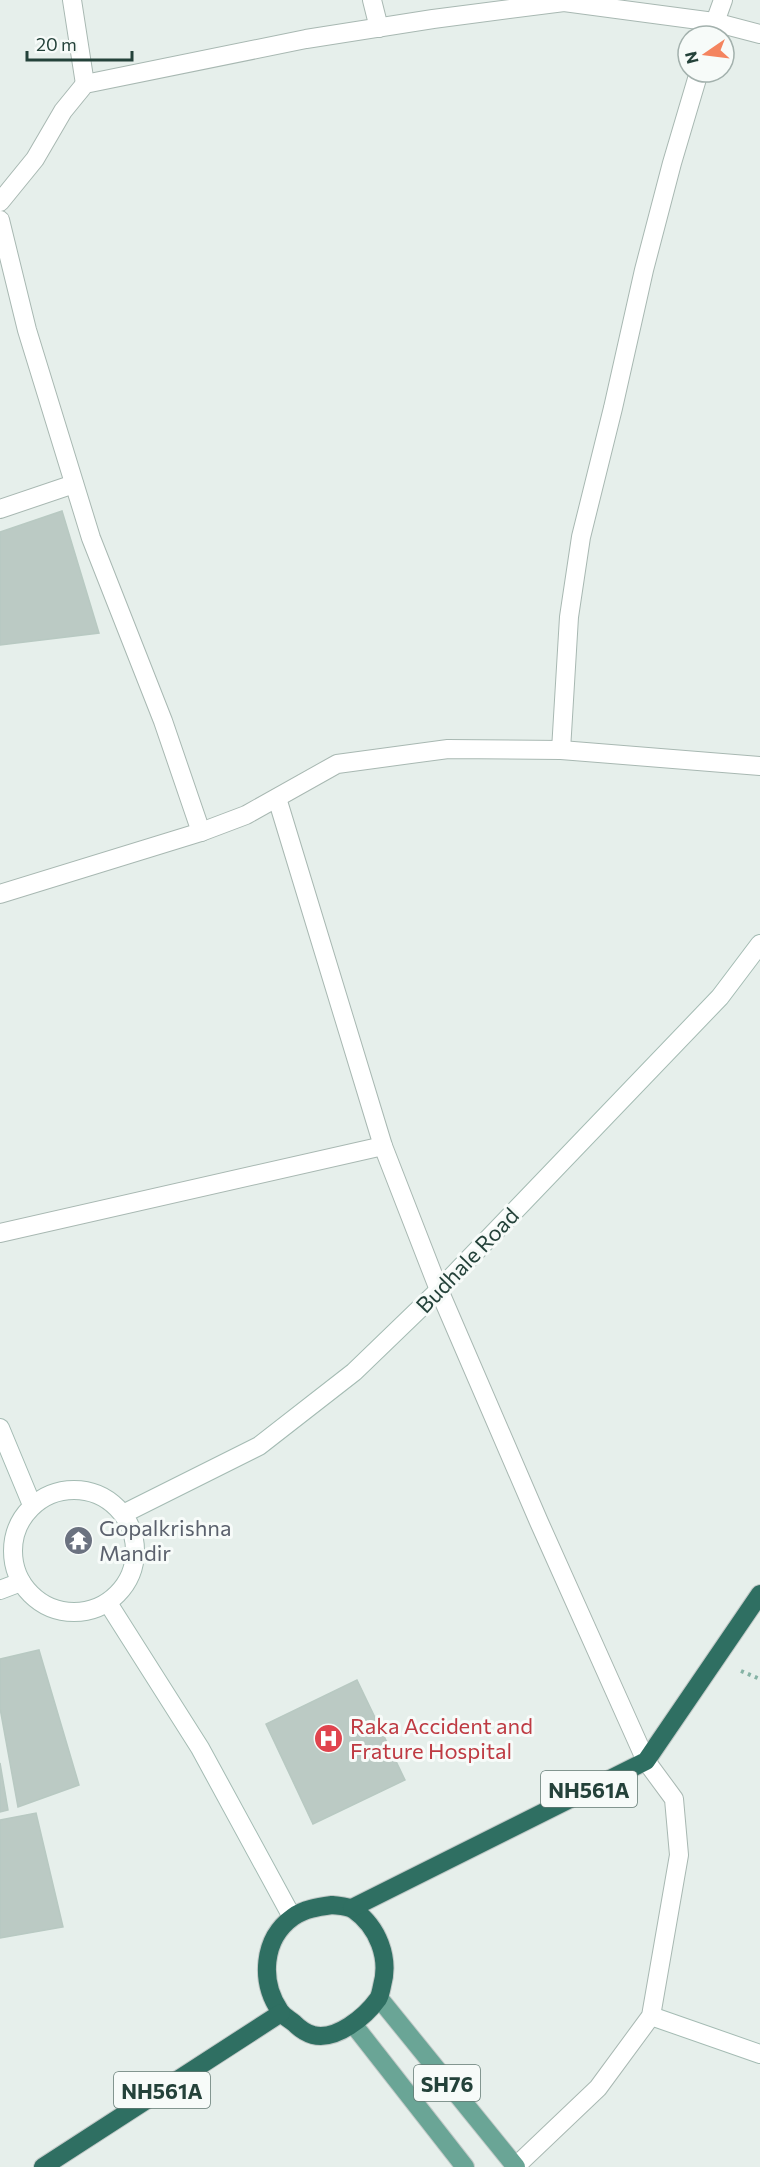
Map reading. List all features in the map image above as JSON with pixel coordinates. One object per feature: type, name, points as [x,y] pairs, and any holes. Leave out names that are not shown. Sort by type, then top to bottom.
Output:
[{"type":"highway","name":"NH561A","points":[[292,1917],[311,1908],[332,1905],[352,1908],[646,1761],[760,1594]]},
{"type":"highway","points":[[292,1917],[278,1932],[269,1951],[266,1972],[270,1994],[281,2013],[311,2035],[325,2037],[353,2024],[379,1998],[385,1975],[383,1956],[377,1936],[369,1923],[352,1908]]},
{"type":"highway","name":"NH561A","points":[[43,2167],[281,2013]]},
{"type":"main road","name":"SH76","points":[[379,1998],[515,2167]]},
{"type":"main road","name":"SH76","points":[[353,2024],[465,2167]]},
{"type":"street","points":[[72,0],[85,84]]},
{"type":"street","points":[[372,0],[379,28]]},
{"type":"street","points":[[714,24],[723,0]]},
{"type":"street","points":[[0,202],[35,159],[63,111],[85,84],[306,39],[564,2],[685,24]]},
{"type":"street","points":[[736,31],[760,33]]},
{"type":"street","points":[[561,750],[569,617],[581,537],[644,270],[696,84]]},
{"type":"street","points":[[0,220],[27,330],[91,538],[163,721],[201,831]]},
{"type":"street","points":[[0,509],[74,483]]},
{"type":"street","points":[[0,894],[246,815],[337,764],[447,749],[561,750],[760,766]]},
{"type":"street","points":[[277,798],[383,1146],[439,1290],[646,1761],[674,1799],[679,1855],[651,2016],[598,2088],[515,2167]]},
{"type":"street","name":"Budhale Road","points":[[123,1514],[259,1446],[354,1372],[439,1290],[720,997],[760,944]]},
{"type":"street","points":[[0,1233],[383,1146]]},
{"type":"street","points":[[0,1428],[32,1505]]},
{"type":"street","points":[[69,1489],[89,1491],[108,1500],[123,1514],[132,1532],[136,1551],[132,1571],[123,1588],[108,1602],[90,1611],[70,1613],[50,1608],[33,1598],[21,1582],[14,1562],[13,1542],[19,1522],[32,1505],[49,1494],[69,1489]]},
{"type":"street","points":[[0,1590],[21,1582]]},
{"type":"street","points":[[108,1602],[200,1748],[292,1917]]},
{"type":"street","points":[[651,2016],[760,2054]]},
{"type":"path","points":[[741,1671],[760,1679]]},
{"type":"building","points":[[62,511],[99,633],[0,645],[0,532]]},
{"type":"building","points":[[39,1650],[79,1785],[18,1807],[0,1708],[0,1659]]},
{"type":"building","points":[[357,1680],[405,1780],[313,1824],[266,1724]]},
{"type":"building","points":[[0,1763],[8,1810],[0,1812]]},
{"type":"building","points":[[36,1813],[63,1927],[0,1938],[0,1820]]},
{"type":"place","name":"Gopalkrishna Mandir","points":[[78,1540]]},
{"type":"place","name":"Raka Accident and Frature Hospital","points":[[329,1738]]}]
